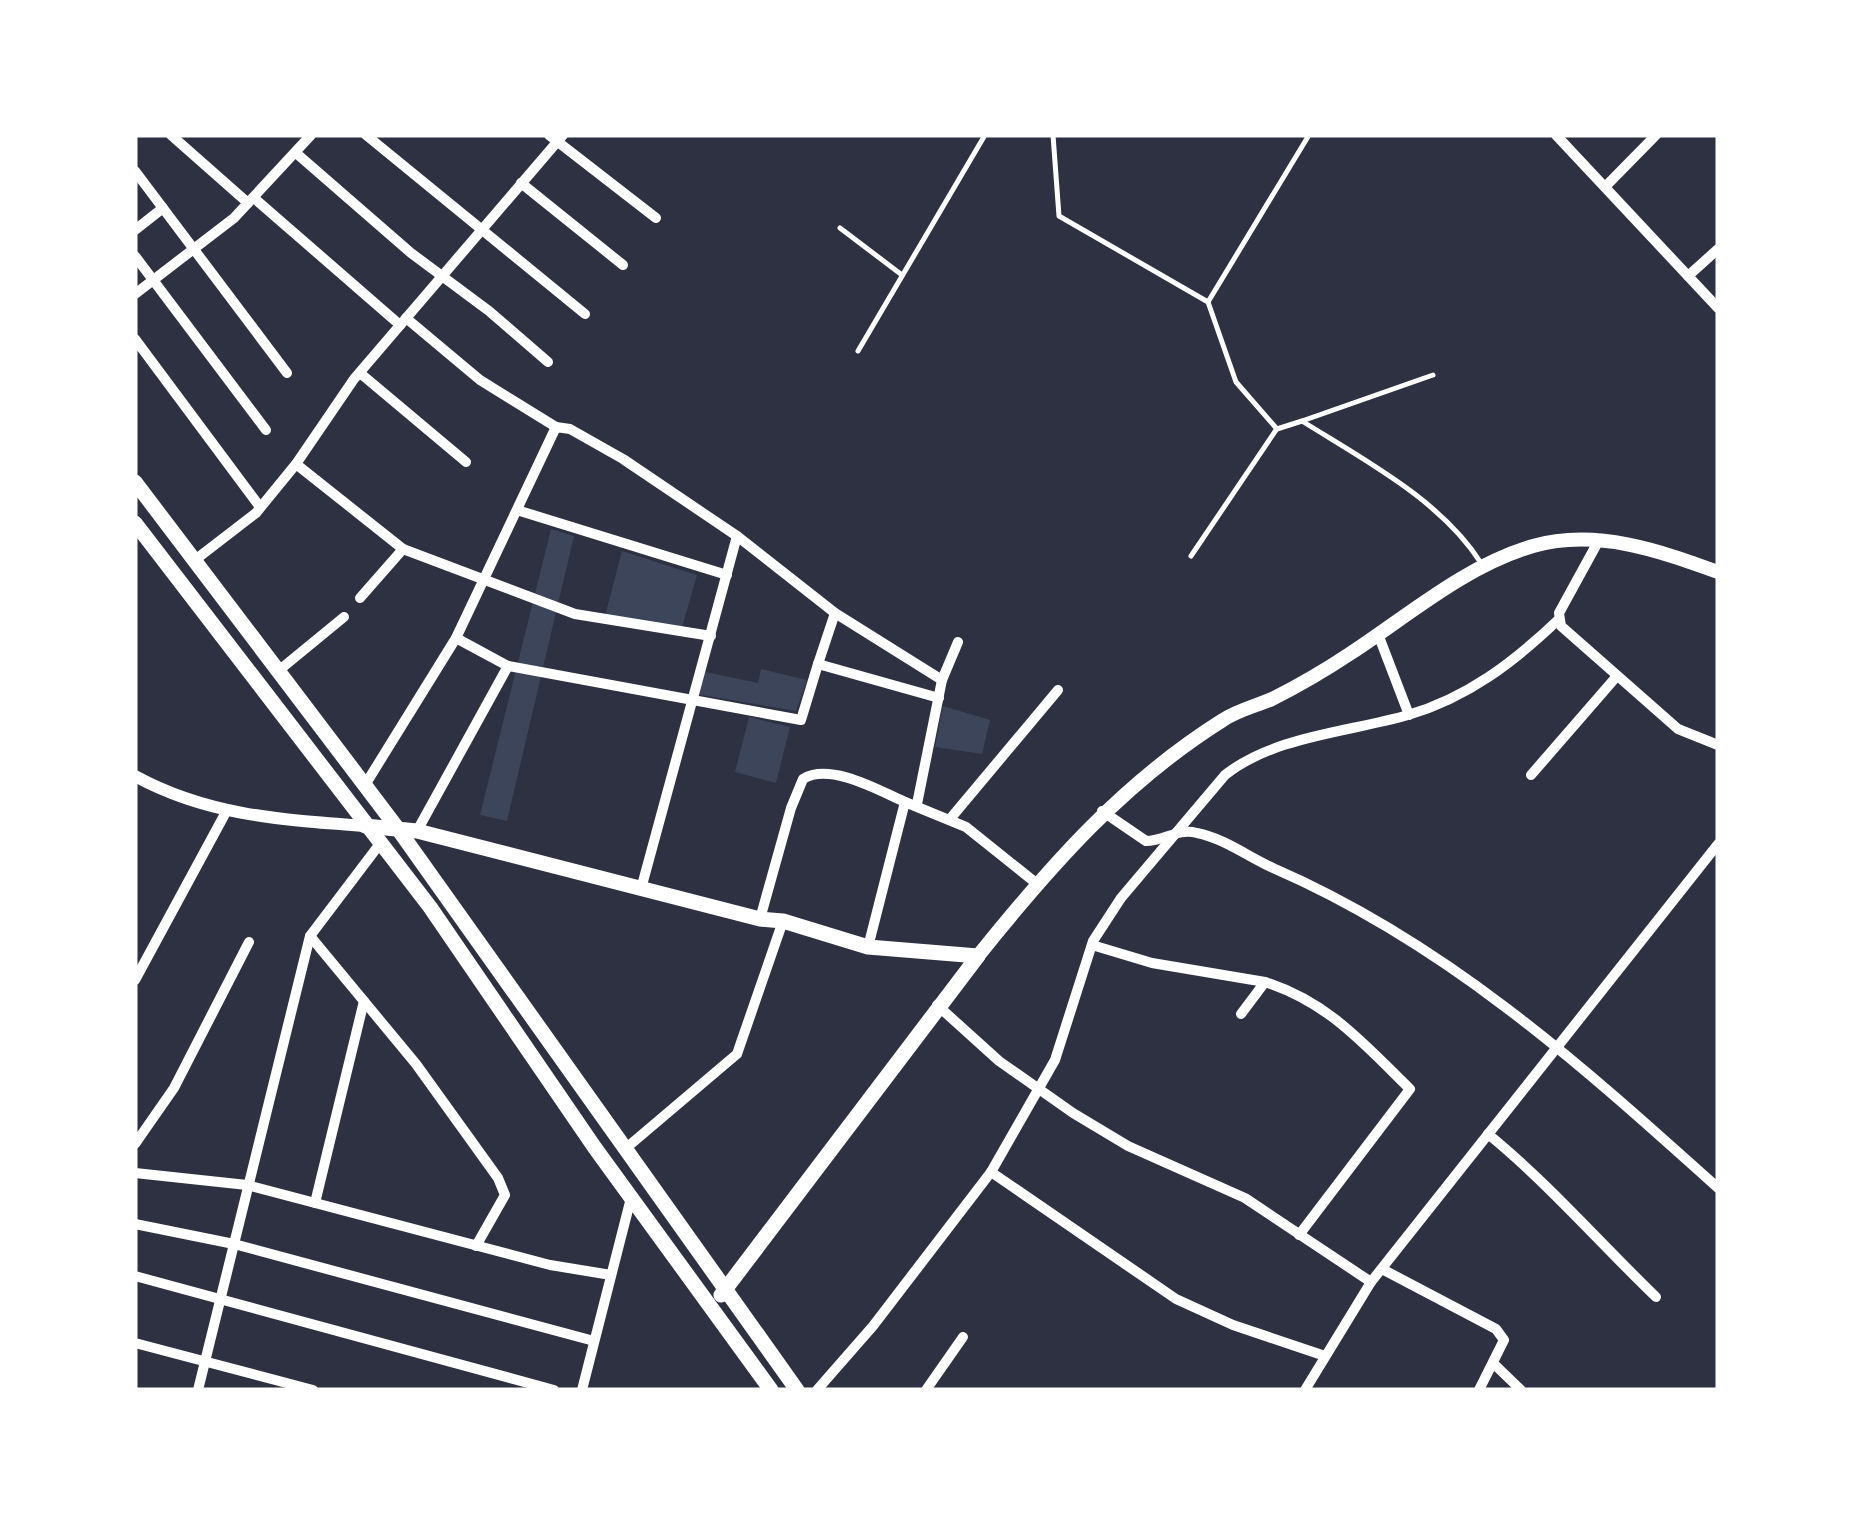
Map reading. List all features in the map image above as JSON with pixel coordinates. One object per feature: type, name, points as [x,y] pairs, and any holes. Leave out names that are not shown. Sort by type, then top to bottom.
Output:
[{"type":"main road","points":[[135,482],[395,826],[797,1390]]},
{"type":"main road","points":[[135,523],[430,907],[631,1198],[771,1390]]},
{"type":"main road","points":[[713,1306],[938,1005],[1036,883],[1102,811],[1155,766],[1227,717],[1274,698],[1482,566],[1536,545],[1598,540],[1637,544],[1718,572]]},
{"type":"main road","points":[[365,826],[416,831],[760,920],[783,921],[868,947],[978,956]]},
{"type":"street","points":[[171,135],[480,380],[556,427],[570,429],[624,459],[737,536],[835,614],[942,680]]},
{"type":"street","points":[[135,294],[251,200],[311,135]]},
{"type":"street","points":[[366,135],[484,227],[585,314]]},
{"type":"street","points":[[1556,135],[1718,308]]},
{"type":"street","points":[[1605,187],[1656,135]]},
{"type":"street","points":[[196,560],[260,508],[360,372],[556,137],[656,218]]},
{"type":"street","points":[[296,153],[548,362]]},
{"type":"street","points":[[135,171],[287,373]]},
{"type":"street","points":[[521,183],[624,264]]},
{"type":"street","points":[[135,230],[163,208]]},
{"type":"street","points":[[1688,276],[1718,249]]},
{"type":"street","points":[[135,256],[266,430]]},
{"type":"street","points":[[135,339],[260,508]]},
{"type":"street","points":[[360,372],[466,462]]},
{"type":"street","points":[[365,785],[456,638],[520,511],[556,427]]},
{"type":"street","points":[[296,464],[403,549],[484,584],[574,614],[711,636]]},
{"type":"street","points":[[520,511],[727,575]]},
{"type":"street","points":[[641,889],[737,536]]},
{"type":"street","points":[[819,1389],[884,1313],[990,1172],[1039,1091],[1065,1034],[1077,982],[1092,945],[1121,898],[1176,831],[1239,764],[1283,747],[1409,715],[1478,686],[1558,620],[1598,540]]},
{"type":"street","points":[[360,598],[403,549]]},
{"type":"street","points":[[456,638],[508,666],[801,720],[835,614]]},
{"type":"street","points":[[277,672],[344,617]]},
{"type":"street","points":[[1558,620],[1678,729],[1718,745]]},
{"type":"street","points":[[1378,634],[1409,715]]},
{"type":"street","points":[[868,947],[942,680],[958,642]]},
{"type":"street","points":[[818,664],[939,698]]},
{"type":"street","points":[[416,831],[508,666]]},
{"type":"street","points":[[1530,775],[1617,676]]},
{"type":"street","points":[[950,818],[1058,690]]},
{"type":"street","points":[[760,920],[790,808],[804,778],[819,774],[850,780],[950,818],[1036,883]]},
{"type":"street","points":[[135,776],[172,795],[226,812],[365,826]]},
{"type":"street","points":[[1102,811],[1146,841],[1176,831],[1206,836],[1362,908],[1481,986],[1558,1045],[1718,1188]]},
{"type":"street","points":[[135,980],[226,812]]},
{"type":"street","points":[[198,1390],[310,936],[379,844]]},
{"type":"street","points":[[1305,1390],[1371,1282],[1718,844]]},
{"type":"street","points":[[626,1148],[736,1054],[783,921]]},
{"type":"street","points":[[310,936],[416,1064],[498,1178],[505,1195],[476,1246]]},
{"type":"street","points":[[135,1144],[174,1088],[250,942]]},
{"type":"street","points":[[1092,945],[1152,963],[1265,982],[1302,994],[1339,1020],[1410,1089],[1299,1235]]},
{"type":"street","points":[[135,955],[147,961]]},
{"type":"street","points":[[1241,1014],[1265,982]]},
{"type":"street","points":[[314,1204],[364,1001]]},
{"type":"street","points":[[938,1005],[970,1037],[1039,1091],[1128,1146],[1245,1198],[1371,1282]]},
{"type":"street","points":[[1488,1134],[1542,1178],[1573,1216],[1656,1298]]},
{"type":"street","points":[[135,1172],[247,1186],[476,1246],[611,1275]]},
{"type":"street","points":[[990,1172],[1176,1299],[1233,1325],[1326,1356]]},
{"type":"street","points":[[582,1390],[631,1198]]},
{"type":"street","points":[[135,1224],[234,1244],[594,1341]]},
{"type":"street","points":[[1382,1268],[1496,1329],[1504,1340],[1479,1390]]},
{"type":"street","points":[[135,1276],[554,1390]]},
{"type":"street","points":[[926,1390],[963,1337]]},
{"type":"street","points":[[135,1343],[313,1390]]},
{"type":"street","points":[[1494,1364],[1522,1390]]},
{"type":"lane","points":[[858,351],[986,135]]},
{"type":"lane","points":[[1053,135],[1059,216],[1208,302],[1236,382],[1277,429]]},
{"type":"lane","points":[[1208,302],[1309,135]]},
{"type":"lane","points":[[840,228],[902,275]]},
{"type":"lane","points":[[1191,556],[1277,429],[1433,375]]},
{"type":"lane","points":[[1302,421],[1420,500],[1467,541],[1482,566]]},
{"type":"shaded area","points":[[551,529],[574,536],[507,821],[480,815]]},
{"type":"shaded area","points":[[622,551],[697,575],[681,631],[605,616]]},
{"type":"shaded area","points":[[761,669],[807,680],[796,711],[696,694],[701,671],[758,683]]},
{"type":"shaded area","points":[[943,706],[990,720],[982,754],[935,747]]},
{"type":"shaded area","points":[[749,717],[790,727],[776,783],[735,772]]}]
